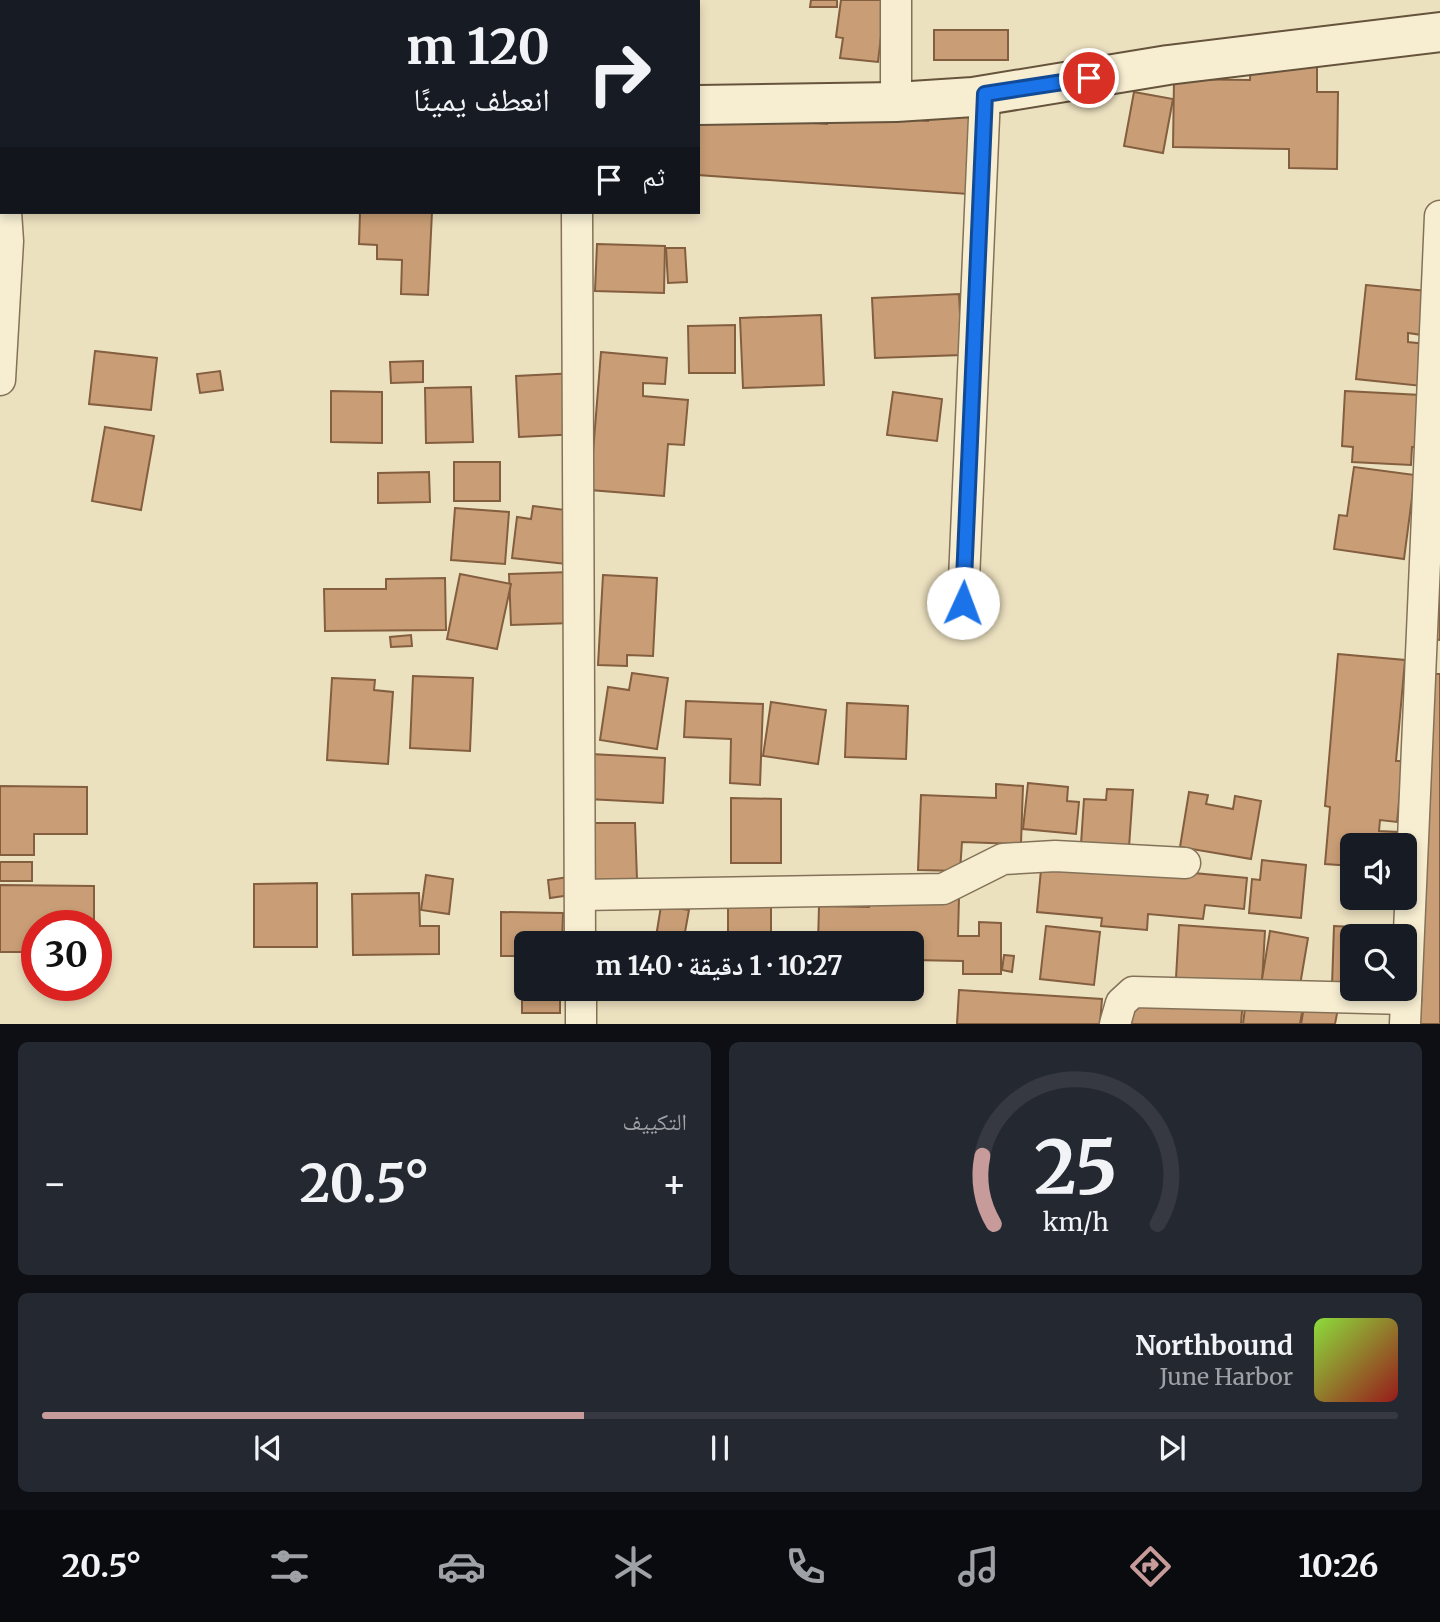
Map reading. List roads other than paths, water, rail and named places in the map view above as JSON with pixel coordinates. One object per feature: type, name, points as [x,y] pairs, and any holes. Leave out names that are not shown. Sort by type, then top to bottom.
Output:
[{"type":"street","points":[[896,0],[896,102]]},
{"type":"street","points":[[700,106],[896,102],[985,94],[1168,65],[1440,32]]},
{"type":"street","points":[[963,603],[985,94]]},
{"type":"street","points":[[0,380],[8,241],[6,214]]},
{"type":"street","points":[[577,214],[580,931]]},
{"type":"street","points":[[1115,1024],[1121,1003],[1133,992],[1406,1011],[1440,216]]},
{"type":"street","points":[[580,895],[943,889],[1003,859],[1055,856],[1185,863]]},
{"type":"street","points":[[581,1001],[581,1024]]}]
